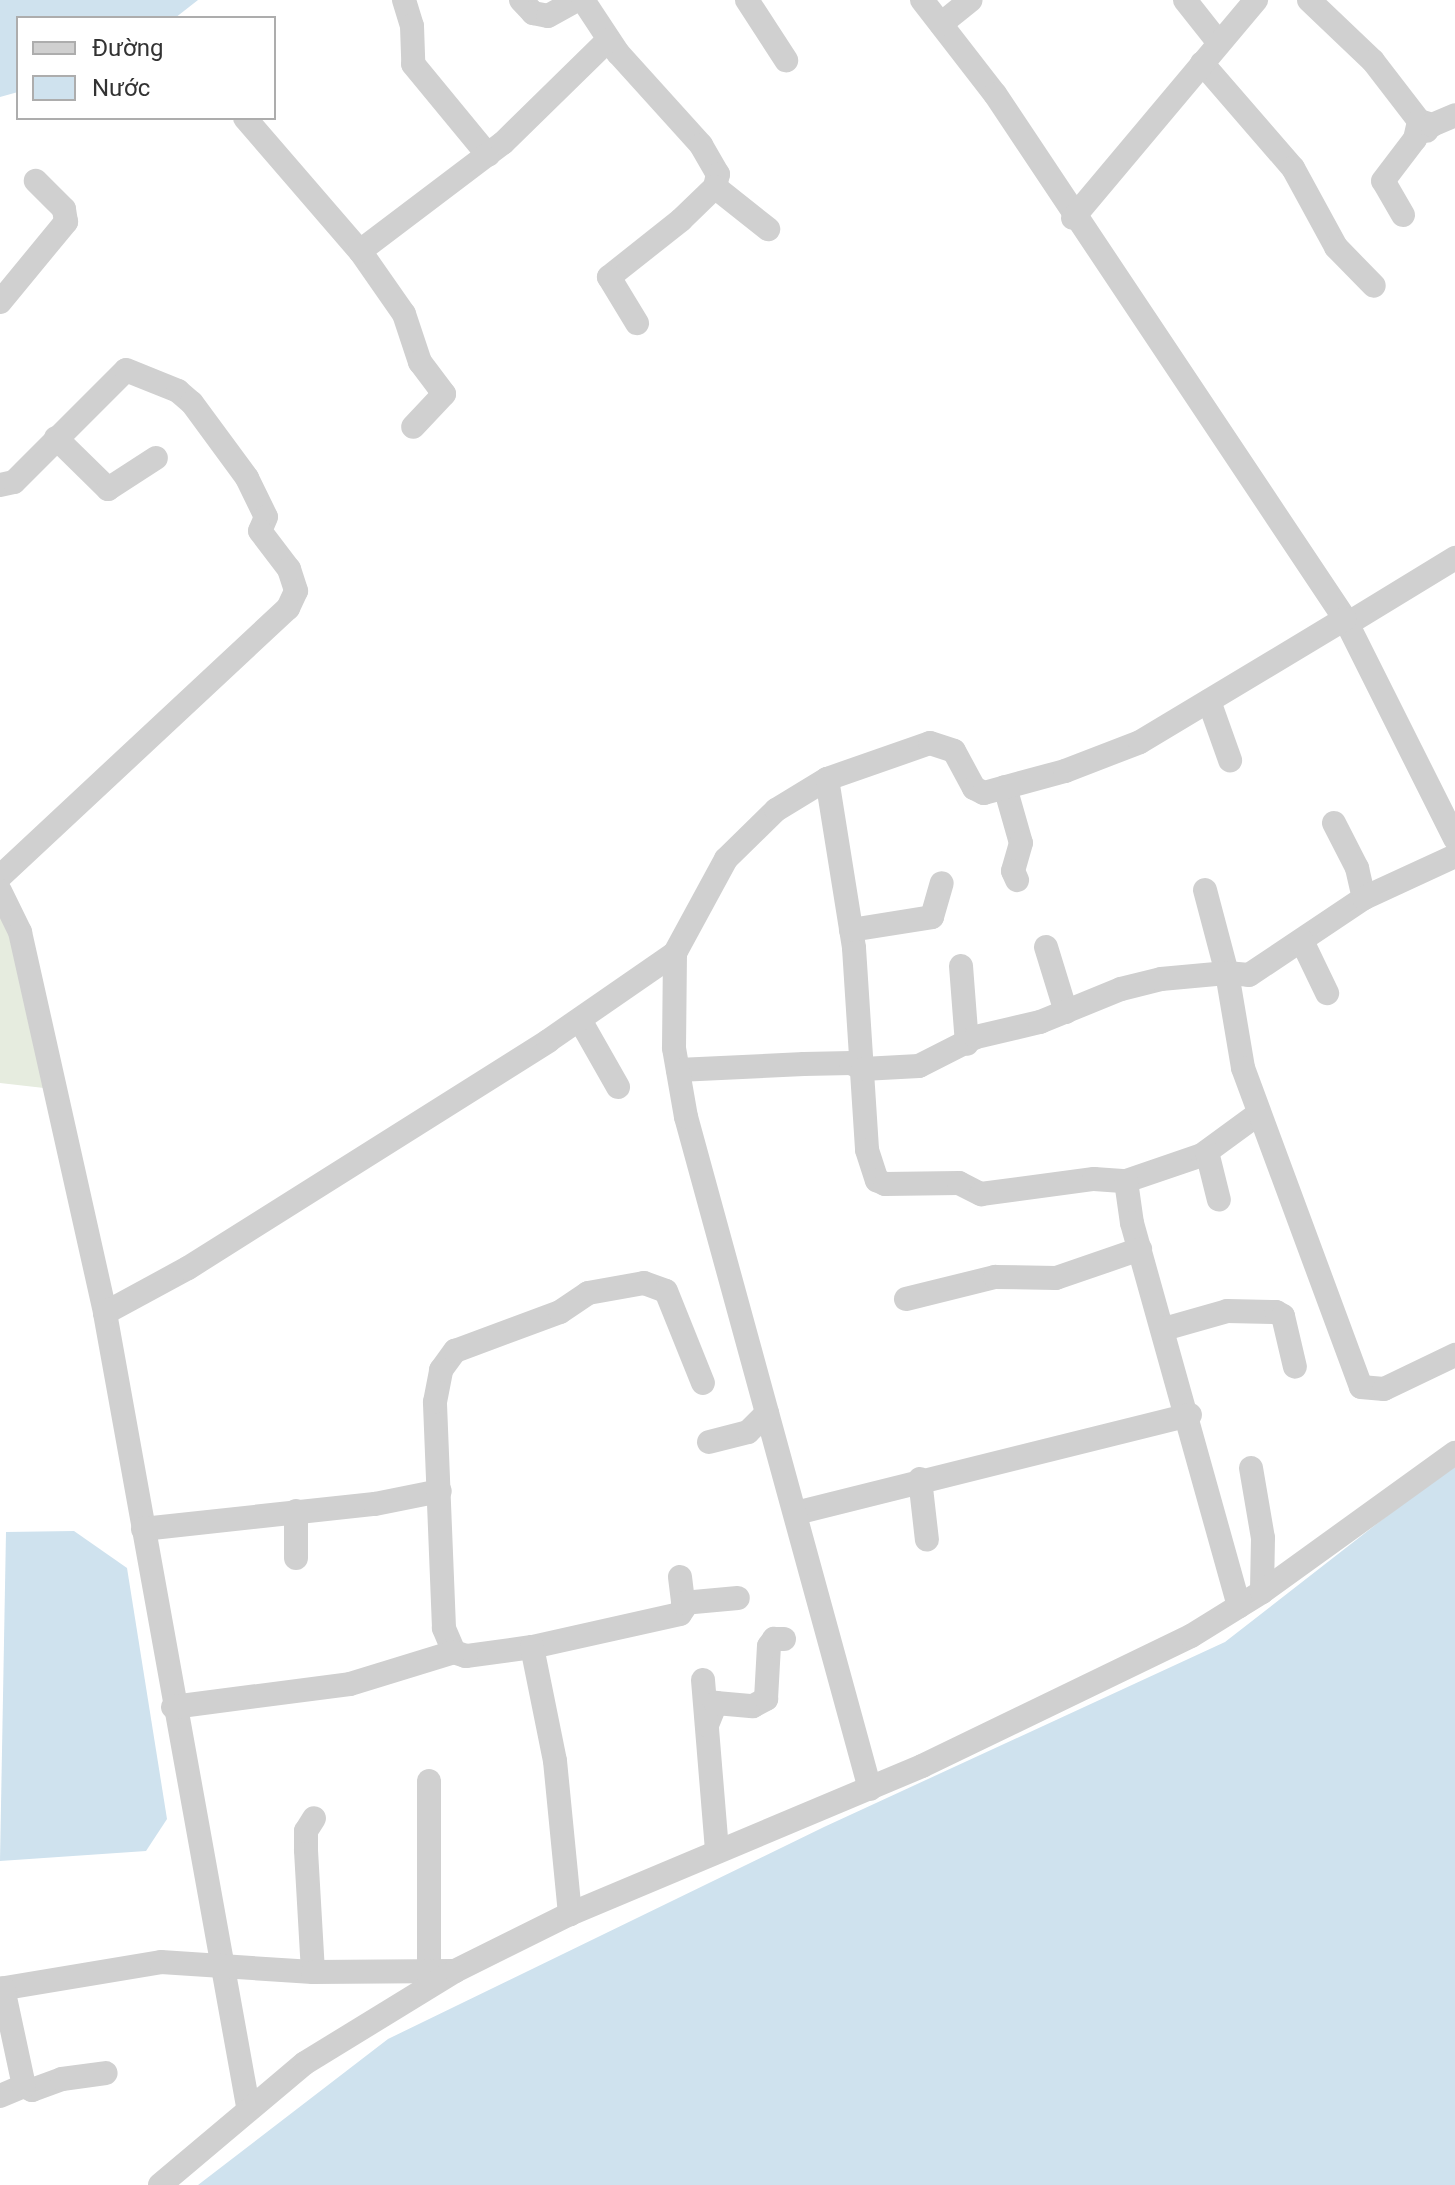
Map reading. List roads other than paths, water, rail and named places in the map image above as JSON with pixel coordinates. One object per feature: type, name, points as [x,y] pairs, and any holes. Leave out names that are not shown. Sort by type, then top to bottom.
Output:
[{"type":"street","points":[[404,0],[412,26],[413,64],[488,155]]},
{"type":"street","points":[[521,0],[533,13],[548,16],[580,0],[608,40],[714,161],[715,187],[768,229]]},
{"type":"street","points":[[747,0],[786,60]]},
{"type":"street","points":[[922,0],[995,94],[1073,218],[1346,622],[1455,839]]},
{"type":"street","points":[[941,24],[971,0]]},
{"type":"street","points":[[1185,0],[1219,43]]},
{"type":"street","points":[[1073,218],[1256,0]]},
{"type":"street","points":[[1309,0],[1373,61],[1423,126]]},
{"type":"street","points":[[360,251],[488,155],[608,40]]},
{"type":"street","points":[[1202,63],[1286,160],[1336,247],[1374,286]]},
{"type":"street","points":[[1423,126],[1455,115]]},
{"type":"street","points":[[247,120],[360,251],[404,314],[420,362],[443,390],[439,402],[413,427]]},
{"type":"street","points":[[1403,215],[1383,181],[1423,126]]},
{"type":"street","points":[[0,302],[66,222],[64,209],[36,181]]},
{"type":"street","points":[[637,323],[609,277],[715,187]]},
{"type":"street","points":[[0,485],[14,482],[123,370],[178,391],[247,478],[266,517],[260,531],[289,569],[296,591],[288,608],[0,877]]},
{"type":"street","points":[[56,438],[108,489],[156,458]]},
{"type":"street","points":[[870,1789],[767,1413],[678,1070],[671,1005],[675,953],[726,859],[776,810],[827,779],[930,743],[954,751],[979,791],[1005,787],[1107,757],[1455,558]]},
{"type":"street","points":[[1209,701],[1230,760]]},
{"type":"street","points":[[827,779],[851,930],[867,1150],[871,1171],[881,1183],[959,1183],[981,1194],[1094,1179],[1126,1181],[1207,1152],[1258,1114]]},
{"type":"street","points":[[1005,787],[1021,843],[1013,871],[1017,880]]},
{"type":"street","points":[[1334,823],[1357,868],[1364,898]]},
{"type":"street","points":[[678,1070],[835,1063],[863,1069],[919,1066],[967,1044],[1147,982],[1259,972],[1364,898],[1455,856]]},
{"type":"street","points":[[851,930],[932,917],[942,883]]},
{"type":"street","points":[[1205,890],[1227,973],[1238,1051],[1258,1114],[1280,1156],[1361,1387],[1384,1389],[1455,1355]]},
{"type":"street","points":[[0,891],[20,932],[105,1313],[173,1707],[248,2106]]},
{"type":"street","points":[[1302,941],[1327,993]]},
{"type":"street","points":[[1046,947],[1066,1012]]},
{"type":"street","points":[[105,1313],[188,1268],[580,1020],[675,953]]},
{"type":"street","points":[[961,966],[967,1044]]},
{"type":"street","points":[[580,1020],[618,1087]]},
{"type":"street","points":[[1207,1152],[1219,1200]]},
{"type":"street","points":[[1126,1181],[1140,1249],[1190,1415],[1239,1606]]},
{"type":"street","points":[[906,1299],[995,1277],[1056,1278],[1140,1249]]},
{"type":"street","points":[[454,1652],[444,1628],[435,1402],[441,1370],[455,1351],[560,1312],[588,1293],[644,1283],[666,1291],[703,1383]]},
{"type":"street","points":[[1164,1329],[1227,1311],[1276,1312],[1283,1316],[1295,1367]]},
{"type":"street","points":[[709,1442],[748,1432],[767,1413]]},
{"type":"street","points":[[796,1513],[920,1479],[1190,1415]]},
{"type":"street","points":[[160,2185],[248,2106],[305,2063],[455,1971],[570,1914],[870,1789],[1130,1666],[1262,1592],[1455,1453]]},
{"type":"street","points":[[1251,1468],[1263,1538],[1262,1592]]},
{"type":"street","points":[[920,1479],[927,1540]]},
{"type":"street","points":[[143,1529],[440,1491]]},
{"type":"street","points":[[296,1511],[296,1558]]},
{"type":"street","points":[[173,1707],[350,1684],[454,1652],[466,1656],[532,1647],[680,1614],[683,1603],[680,1577]]},
{"type":"street","points":[[683,1603],[738,1598]]},
{"type":"street","points":[[707,1725],[716,1703],[753,1706],[766,1699],[769,1646],[774,1639],[784,1639]]},
{"type":"street","points":[[532,1647],[555,1761],[570,1914]]},
{"type":"street","points":[[703,1680],[717,1851]]},
{"type":"street","points":[[429,1781],[429,1971]]},
{"type":"street","points":[[313,1972],[306,1831],[314,1818]]},
{"type":"street","points":[[24,2086],[2,1988],[161,1962],[313,1972],[455,1971]]},
{"type":"street","points":[[0,2096],[24,2086],[32,2090],[62,2079],[106,2073]]},
{"type":"water","points":[[0,0],[198,0],[178,16],[16,16],[16,93],[0,97]]},
{"type":"water","points":[[1455,1463],[1455,2185],[198,2185],[388,2039],[824,1827],[1225,1642]]},
{"type":"water","points":[[74,1531],[127,1568],[167,1819],[146,1851],[0,1861],[6,1532]]}]
